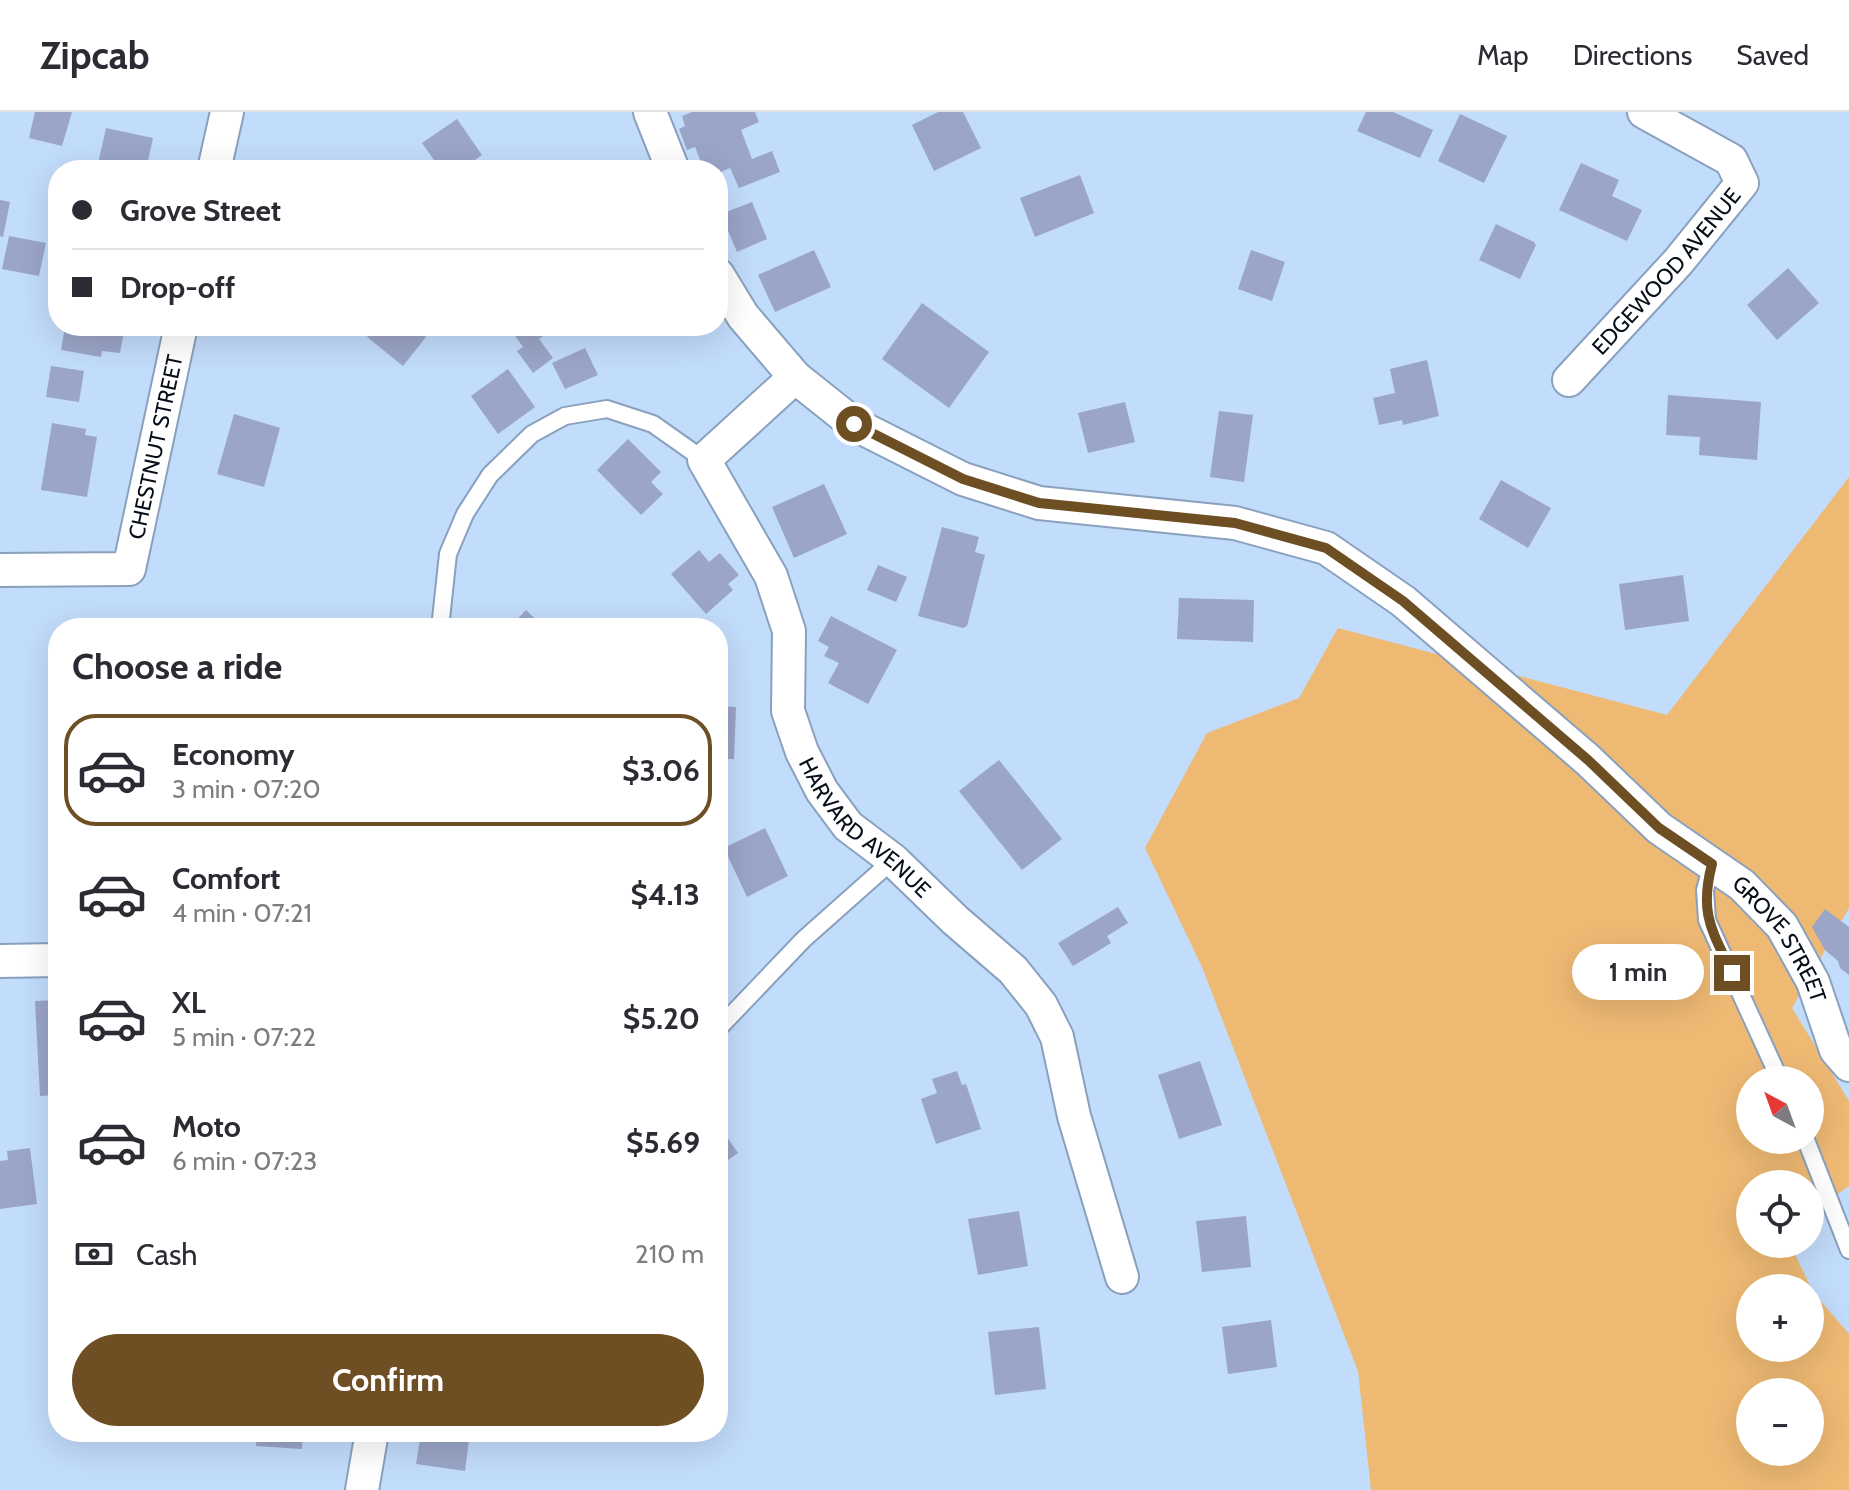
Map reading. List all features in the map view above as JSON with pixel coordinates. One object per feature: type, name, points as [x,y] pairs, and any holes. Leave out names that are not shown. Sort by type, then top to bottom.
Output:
[{"type":"street","points":[[216,160],[227,112]]},
{"type":"street","points":[[650,112],[669,160]]},
{"type":"street","name":"EDGEWOOD AVENUE","points":[[1569,380],[1678,262],[1742,183],[1731,160],[1644,112]]},
{"type":"street","name":"GROVE STREET","points":[[728,291],[743,316],[795,377],[854,424],[963,479],[1039,503],[1235,523],[1326,548],[1403,601],[1588,760],[1659,828],[1742,885],[1782,926],[1813,982],[1836,1050],[1849,1065]]},
{"type":"street","name":"CHESTNUT STREET","points":[[0,570],[129,569],[179,336]]},
{"type":"street","points":[[704,460],[795,377]]},
{"type":"street","name":"HARVARD AVENUE","points":[[704,460],[771,576],[789,631],[788,711],[802,752],[822,791],[848,826],[893,860],[1013,970],[1041,1005],[1057,1037],[1074,1116],[1122,1277]]},
{"type":"street","points":[[0,961],[48,960]]},
{"type":"street","points":[[362,1490],[370,1442]]},
{"type":"lane","points":[[441,618],[448,554],[465,514],[490,475],[532,434],[565,416],[607,409],[653,424],[704,460]]},
{"type":"lane","points":[[728,1019],[804,939],[893,860]]},
{"type":"lane","points":[[1712,864],[1705,890],[1707,920],[1774,1066]]},
{"type":"lane","points":[[1811,1154],[1849,1250]]},
{"type":"shaded area","points":[[1849,477],[1849,908],[1792,1008],[1849,1101],[1849,1186],[1824,1204],[1824,1170],[1736,1170],[1736,1258],[1797,1258],[1804,1274],[1736,1274],[1736,1362],[1824,1362],[1824,1305],[1849,1334],[1849,1490],[1371,1490],[1358,1371],[1202,967],[1145,848],[1207,733],[1299,698],[1338,628],[1667,715]]},
{"type":"building","points":[[35,112],[72,112],[62,146],[29,138]]},
{"type":"building","points":[[692,112],[755,112],[759,122],[741,130],[752,159],[772,151],[780,172],[739,188],[728,169],[728,160],[700,160],[695,147],[687,150],[679,129],[685,126],[682,116]]},
{"type":"building","points":[[938,112],[963,112],[981,148],[934,171],[912,125]]},
{"type":"building","points":[[1366,112],[1393,112],[1433,130],[1420,158],[1357,131]]},
{"type":"building","points":[[1460,114],[1507,136],[1484,183],[1438,161]]},
{"type":"building","points":[[457,119],[482,155],[475,160],[434,160],[422,143]]},
{"type":"building","points":[[106,128],[153,138],[148,160],[99,160]]},
{"type":"building","points":[[1581,163],[1619,180],[1612,196],[1642,210],[1627,241],[1559,210]]},
{"type":"building","points":[[1080,175],[1094,213],[1035,237],[1020,198]]},
{"type":"building","points":[[0,200],[10,202],[3,237],[0,236]]},
{"type":"building","points":[[752,202],[767,239],[737,252],[728,231],[728,211]]},
{"type":"building","points":[[1496,224],[1536,245],[1520,279],[1479,260]]},
{"type":"building","points":[[9,236],[46,243],[39,276],[2,269]]},
{"type":"building","points":[[814,250],[831,287],[775,312],[758,275]]},
{"type":"building","points":[[1251,250],[1285,262],[1272,301],[1238,289]]},
{"type":"building","points":[[1788,268],[1819,303],[1777,340],[1747,305]]},
{"type":"building","points":[[922,303],[989,352],[949,408],[882,359]]},
{"type":"building","points":[[63,336],[123,336],[120,353],[102,351],[101,357],[61,350]]},
{"type":"building","points":[[425,336],[426,337],[403,366],[367,337]]},
{"type":"building","points":[[515,336],[543,336],[539,339],[553,358],[533,373],[517,351],[523,347]]},
{"type":"building","points":[[585,348],[598,375],[565,389],[552,363]]},
{"type":"building","points":[[1427,360],[1439,416],[1403,425],[1402,420],[1379,425],[1373,398],[1395,393],[1390,369]]},
{"type":"building","points":[[51,366],[84,371],[79,402],[46,397]]},
{"type":"building","points":[[508,369],[535,407],[498,434],[471,396]]},
{"type":"building","points":[[1668,395],[1761,402],[1757,460],[1699,455],[1700,437],[1666,435]]},
{"type":"building","points":[[1125,402],[1135,442],[1088,453],[1078,413]]},
{"type":"building","points":[[1219,411],[1253,415],[1244,482],[1210,477]]},
{"type":"building","points":[[234,414],[280,428],[264,487],[217,474]]},
{"type":"building","points":[[52,423],[86,429],[85,435],[97,437],[87,497],[41,490]]},
{"type":"building","points":[[628,439],[661,472],[651,482],[663,494],[641,515],[597,470]]},
{"type":"building","points":[[1501,480],[1551,508],[1528,548],[1479,519]]},
{"type":"building","points":[[824,484],[847,534],[794,558],[772,507]]},
{"type":"building","points":[[942,527],[979,537],[975,552],[985,555],[967,626],[963,628],[918,616]]},
{"type":"building","points":[[699,550],[709,562],[720,553],[739,575],[728,584],[733,590],[706,614],[671,574]]},
{"type":"building","points":[[878,565],[907,577],[896,602],[867,590]]},
{"type":"building","points":[[1683,575],[1689,621],[1625,630],[1619,584]]},
{"type":"building","points":[[1179,598],[1254,600],[1253,642],[1177,639]]},
{"type":"building","points":[[526,610],[534,618],[518,618]]},
{"type":"building","points":[[831,616],[897,650],[868,704],[828,683],[839,663],[824,656],[829,647],[818,641]]},
{"type":"building","points":[[728,707],[736,707],[734,759],[728,759]]},
{"type":"building","points":[[999,760],[1062,839],[1022,870],[959,791]]},
{"type":"building","points":[[765,828],[788,876],[747,897],[728,857],[728,846]]},
{"type":"building","points":[[1118,907],[1128,923],[1107,936],[1111,943],[1073,966],[1058,943]]},
{"type":"building","points":[[1825,909],[1849,927],[1849,975],[1825,950],[1812,927]]},
{"type":"building","points":[[48,1000],[48,1096],[40,1096],[35,1001]]},
{"type":"building","points":[[1200,1061],[1222,1125],[1179,1139],[1158,1075]]},
{"type":"building","points":[[957,1071],[962,1085],[966,1084],[981,1129],[936,1144],[921,1099],[937,1093],[932,1079]]},
{"type":"building","points":[[728,1138],[738,1153],[728,1160]]},
{"type":"building","points":[[30,1148],[37,1204],[0,1209],[0,1161],[8,1160],[7,1151]]},
{"type":"building","points":[[1019,1211],[1028,1266],[978,1275],[968,1219]]},
{"type":"building","points":[[1246,1216],[1251,1267],[1202,1272],[1196,1221]]},
{"type":"building","points":[[1271,1320],[1277,1367],[1228,1374],[1222,1327]]},
{"type":"building","points":[[1039,1327],[1046,1389],[995,1395],[988,1332]]},
{"type":"building","points":[[256,1442],[302,1442],[302,1449],[256,1446]]},
{"type":"building","points":[[419,1442],[469,1442],[465,1471],[416,1464]]},
{"type":"route","points":[[854,424],[963,479],[1039,503],[1235,523],[1326,548],[1403,601],[1588,760],[1659,828],[1712,864],[1705,890],[1707,920],[1732,973]]}]
